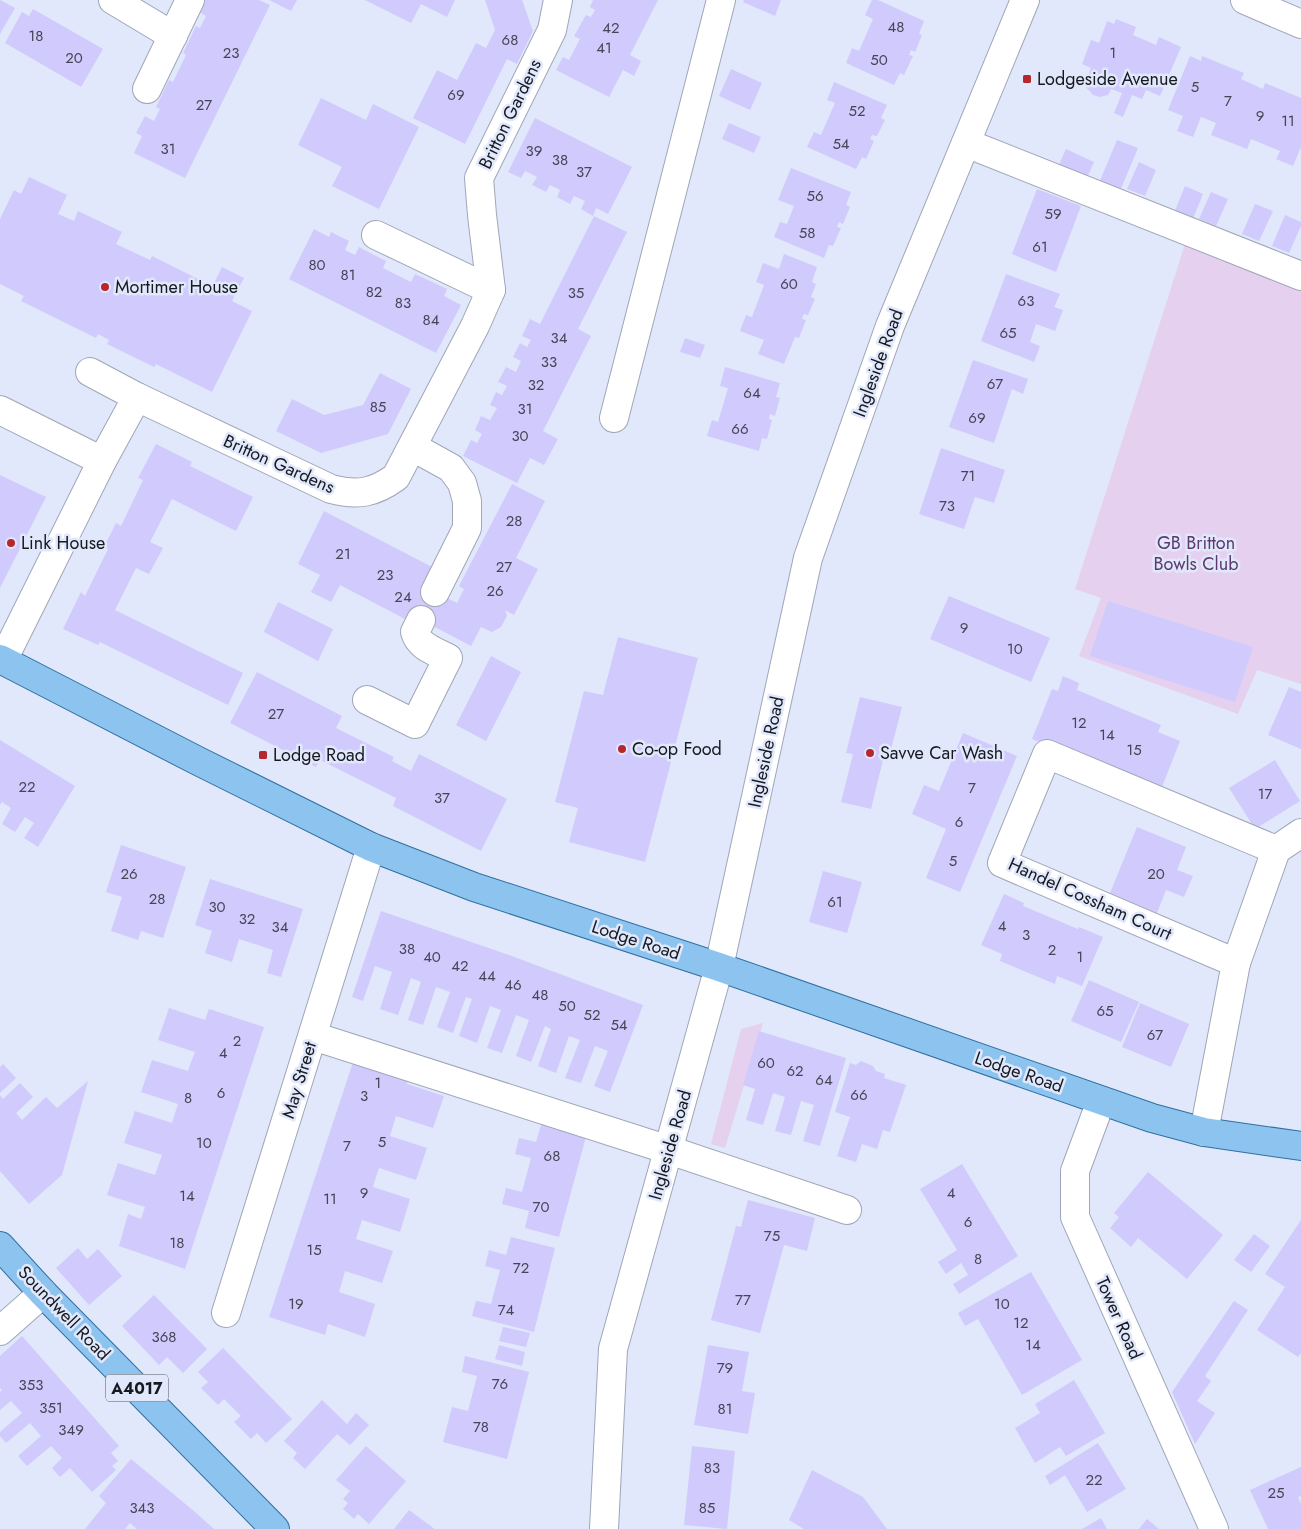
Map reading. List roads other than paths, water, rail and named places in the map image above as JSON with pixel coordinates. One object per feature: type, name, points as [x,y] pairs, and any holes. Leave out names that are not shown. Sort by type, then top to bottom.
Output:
[{"type":"main road","name":"Lodge Road","points":[[1,659],[198,761],[371,847],[474,887],[720,967],[1152,1118],[1204,1132],[1301,1146]]},
{"type":"main road","name":"Soundwell Road","points":[[0,1246],[43,1293],[275,1529]]},
{"type":"street","points":[[113,0],[173,36]]},
{"type":"street","points":[[147,89],[190,0]]},
{"type":"street","name":"Britton Gardens","points":[[90,372],[137,397],[331,490],[345,493],[371,491],[390,482],[396,477],[413,447],[475,326],[491,290],[479,178],[552,30],[558,0]]},
{"type":"street","points":[[614,418],[721,0]]},
{"type":"street","name":"Ingleside Road","points":[[604,1529],[613,1349],[720,967],[808,558],[890,326],[1025,0]]},
{"type":"street","points":[[1245,0],[1301,24]]},
{"type":"street","points":[[966,143],[1301,276]]},
{"type":"street","points":[[376,235],[491,290]]},
{"type":"street","points":[[1,659],[102,461],[137,397]]},
{"type":"street","points":[[0,410],[102,461]]},
{"type":"street","points":[[413,447],[451,468],[462,483],[467,501],[466,528],[435,592]]},
{"type":"street","points":[[368,700],[415,724],[448,658],[417,639],[415,632],[420,620]]},
{"type":"street","name":"Handel Cossham Court","points":[[1236,963],[1002,863],[1047,754],[1276,850]]},
{"type":"street","points":[[1204,1132],[1236,963],[1276,850],[1301,833]]},
{"type":"street","name":"May Street","points":[[226,1313],[371,847]]},
{"type":"street","points":[[313,1036],[669,1150],[847,1210]]},
{"type":"street","name":"Tower Road","points":[[1101,1101],[1076,1171],[1074,1217],[1214,1529]]},
{"type":"street","points":[[0,1331],[43,1293]]},
{"type":"place","name":"Lodgeside Avenue","points":[[1027,79]]},
{"type":"place","name":"Mortimer House","points":[[105,287]]},
{"type":"place","name":"Link House","points":[[11,543]]},
{"type":"place","name":"Co-op Food","points":[[622,749]]},
{"type":"place","name":"Savve Car Wash","points":[[870,753]]},
{"type":"place","name":"Lodge Road","points":[[263,755]]},
{"type":"park label","name":"GB Britton Bowls Club","points":[[1196,553]]}]
